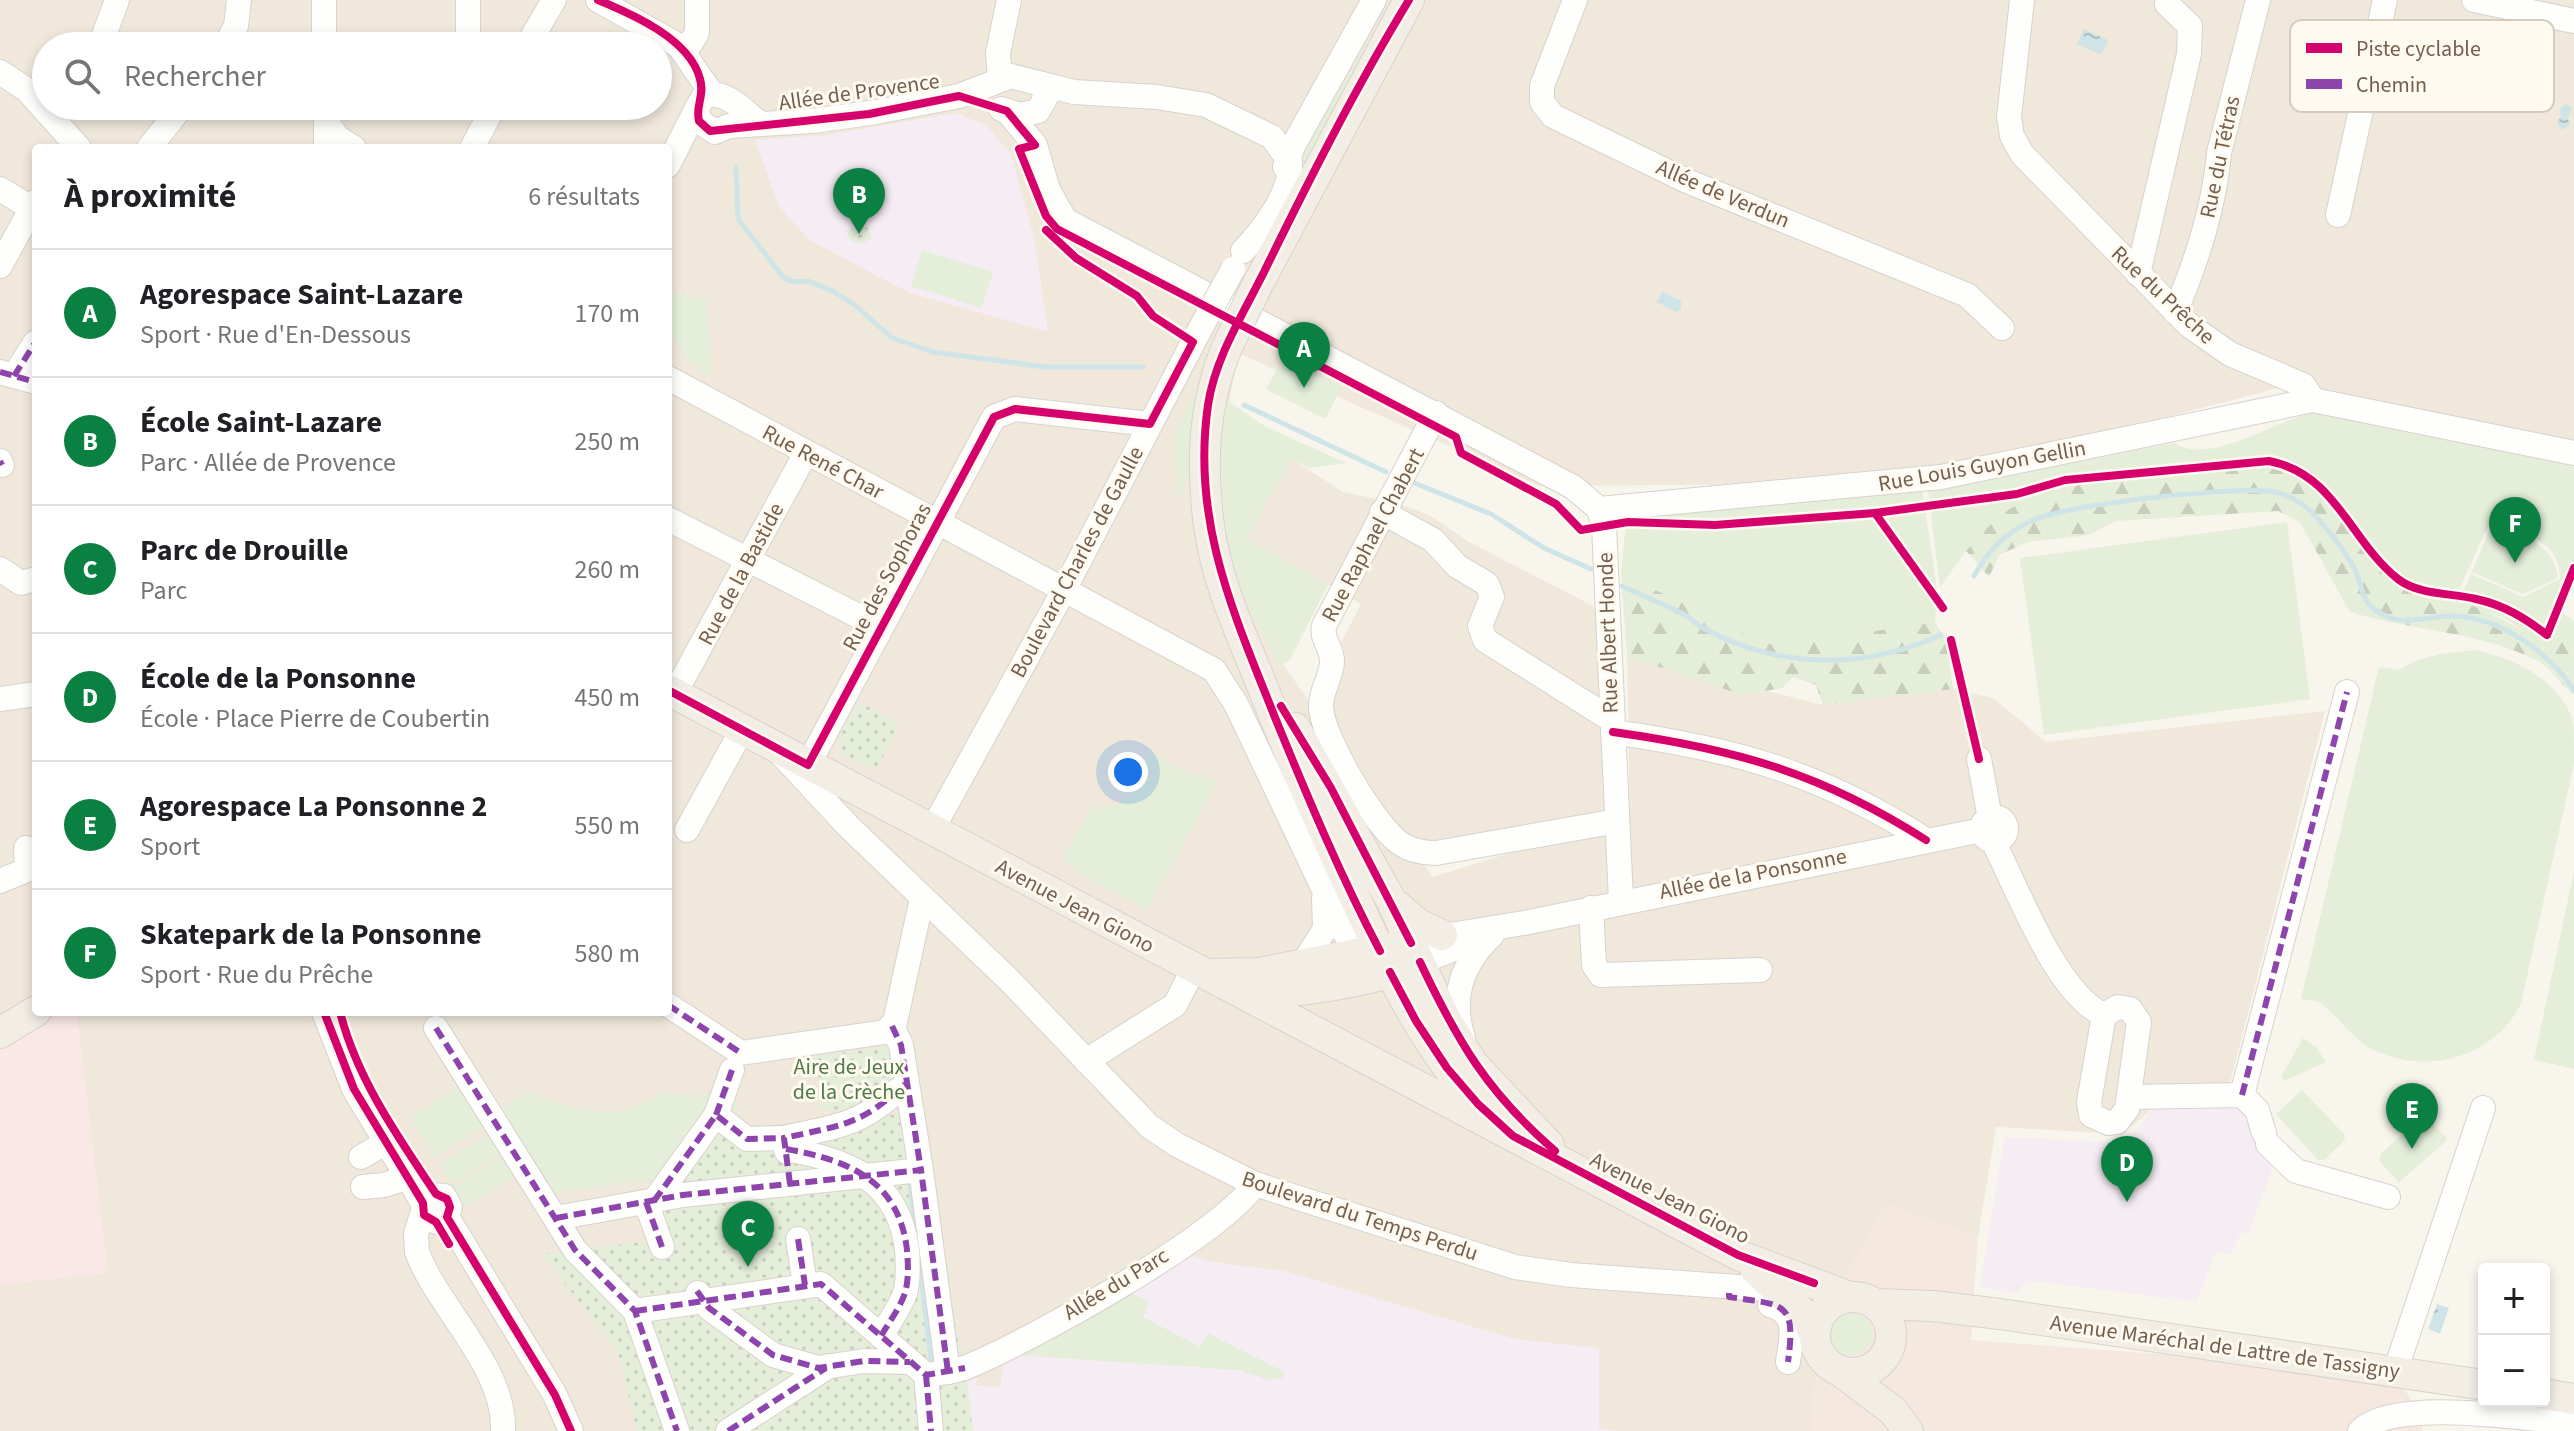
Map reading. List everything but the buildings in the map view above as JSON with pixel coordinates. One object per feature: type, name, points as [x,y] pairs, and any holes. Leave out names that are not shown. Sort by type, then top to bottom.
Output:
[{"type":"main road","points":[[1409,0],[1245,268],[1227,347],[1208,405],[1204,476],[1215,557],[1293,763],[1394,958],[1466,1072],[1514,1120],[1583,1173]]},
{"type":"main road","points":[[1253,662],[1331,788],[1392,902],[1418,924],[1442,935]]},
{"type":"main road","name":"Avenue Jean Giono","points":[[672,693],[932,830],[1235,983],[1738,1255],[1863,1301]]},
{"type":"main road","points":[[1392,902],[1394,958],[1416,1021],[1447,1068],[1478,1104],[1513,1136]]},
{"type":"main road","points":[[1235,983],[1304,962],[1394,958]]},
{"type":"main road","points":[[1235,983],[1277,992],[1394,958]]},
{"type":"main road","points":[[1394,958],[1445,1018],[1472,1063],[1547,1144]]},
{"type":"main road","points":[[0,1033],[32,1013]]},
{"type":"main road","name":"Avenue Jean Giono","points":[[1738,1255],[1805,1315],[1815,1335]]},
{"type":"main road","points":[[1863,1301],[1883,1312],[1891,1332],[1890,1350],[1902,1425],[1822,1357],[1815,1335],[1821,1314],[1828,1306],[1863,1301]]},
{"type":"main road","name":"Avenue Maréchal de Lattre de Tassigny","points":[[1863,1301],[1966,1311],[2478,1384]]},
{"type":"main road","name":"Avenue Maréchal de Lattre de Tassigny","points":[[1890,1350],[1926,1322],[1966,1311]]},
{"type":"main road","points":[[1840,1371],[1862,1372],[1890,1350]]},
{"type":"main road","points":[[2550,1395],[2574,1399]]},
{"type":"street","points":[[105,32],[117,0]]},
{"type":"street","points":[[233,32],[239,0]]},
{"type":"street","points":[[535,32],[554,0]]},
{"type":"street","points":[[598,0],[659,32]]},
{"type":"street","points":[[685,52],[697,33],[697,0]]},
{"type":"street","points":[[1009,0],[998,53],[998,94],[1035,145],[1048,190],[1065,220],[1573,487],[1599,509]]},
{"type":"street","name":"Boulevard Charles de Gaulle","points":[[932,830],[1064,590],[1198,333],[1245,268],[1290,174],[1284,150],[1305,124],[1332,79],[1374,0]]},
{"type":"street","points":[[1332,79],[1390,0]]},
{"type":"street","name":"Allée de Verdun","points":[[1575,0],[1542,86],[1542,102],[1553,116],[1687,181],[1967,295],[2002,328]]},
{"type":"street","name":"Rue du Prêche","points":[[2022,0],[2009,117],[2015,143],[2065,202],[2175,312],[2230,354],[2303,385],[2313,400],[2350,405],[2407,420],[2574,453]]},
{"type":"street","name":"Rue du Tétras","points":[[2175,312],[2197,262],[2217,176],[2219,153],[2258,0]]},
{"type":"street","points":[[2381,20],[2385,0]]},
{"type":"street","points":[[2474,0],[2574,21]]},
{"type":"street","points":[[468,1],[468,32]]},
{"type":"street","points":[[321,3],[323,32]]},
{"type":"street","points":[[2138,274],[2189,54],[2190,26],[2167,4]]},
{"type":"street","points":[[672,42],[685,52],[712,106],[674,155]]},
{"type":"street","points":[[0,72],[32,93]]},
{"type":"street","points":[[998,94],[1020,77],[1042,99]]},
{"type":"street","points":[[998,94],[1020,115],[1042,99],[1074,92],[1193,101],[1229,115],[1284,150]]},
{"type":"street","name":"Allée de Provence","points":[[712,106],[761,124],[855,116],[959,96],[998,94]]},
{"type":"street","points":[[1035,145],[1042,99]]},
{"type":"street","points":[[2338,215],[2361,112]]},
{"type":"street","points":[[65,120],[75,144]]},
{"type":"street","points":[[152,144],[171,120]]},
{"type":"street","points":[[326,120],[326,144]]},
{"type":"street","points":[[329,120],[338,138],[348,144]]},
{"type":"street","points":[[474,144],[487,120]]},
{"type":"street","points":[[0,189],[32,203]]},
{"type":"street","points":[[0,266],[32,209]]},
{"type":"street","points":[[17,377],[32,349]]},
{"type":"street","name":"Rue René Char","points":[[672,380],[1214,670],[1231,694],[1344,932],[1394,958]]},
{"type":"street","name":"Rue Louis Guyon Gellin","points":[[1599,509],[1941,477],[2313,400]]},
{"type":"street","name":"Rue des Sophoras","points":[[808,765],[990,421],[1004,411],[1015,409],[1150,424]]},
{"type":"street","name":"Rue Raphael Chabert","points":[[1436,413],[1324,626],[1323,636],[1332,661],[1321,706],[1325,723],[1345,765],[1387,831],[1407,848],[1436,853],[1617,821]]},
{"type":"street","name":"Rue de la Bastide","points":[[672,690],[749,561],[806,453]]},
{"type":"street","points":[[1385,505],[1430,538],[1457,566],[1487,584],[1492,594],[1480,626],[1485,640],[1612,726],[1691,743],[1786,769],[1871,805],[1926,840]]},
{"type":"street","name":"Rue Albert Honde","points":[[1599,509],[1604,526],[1621,901]]},
{"type":"street","points":[[672,521],[880,627]]},
{"type":"street","points":[[0,569],[32,581]]},
{"type":"street","points":[[2242,1095],[2294,883],[2347,692]]},
{"type":"street","points":[[0,699],[32,697]]},
{"type":"street","points":[[687,830],[742,730]]},
{"type":"street","name":"Boulevard du Temps Perdu","points":[[775,748],[922,898],[1009,980],[1157,1133],[1255,1184],[1515,1267],[1571,1275],[1779,1290]]},
{"type":"street","points":[[1979,759],[1992,831],[2064,981],[2094,1008],[2125,1008],[2138,1018],[2129,1097],[2125,1114],[2117,1122],[2095,1119],[2089,1110],[2094,1008]]},
{"type":"street","name":"Allée de la Ponsonne","points":[[1394,958],[1442,935],[1524,923],[1926,840],[1992,831]]},
{"type":"street","points":[[0,881],[27,870],[26,848]]},
{"type":"street","points":[[1304,962],[1325,929],[1326,909],[1321,881]]},
{"type":"street","points":[[737,1062],[885,1032],[892,1026],[922,898]]},
{"type":"street","points":[[1591,908],[1594,965],[1601,975],[1760,970]]},
{"type":"street","name":"Allée de la Ponsonne","points":[[1394,958],[1492,935],[1524,923]]},
{"type":"street","points":[[1472,1063],[1459,1026],[1459,988],[1473,955],[1492,935]]},
{"type":"street","points":[[1086,1061],[1175,1005],[1235,983]]},
{"type":"street","points":[[672,1008],[737,1062]]},
{"type":"street","points":[[326,1016],[354,1089],[385,1143],[406,1178],[433,1209],[555,1395],[571,1431]]},
{"type":"street","points":[[341,1016],[362,1073],[433,1209],[547,1404],[558,1431]]},
{"type":"street","points":[[892,1026],[901,1045],[921,1170],[937,1369],[932,1428]]},
{"type":"street","points":[[436,1028],[588,1266],[635,1311],[677,1431]]},
{"type":"street","points":[[650,1201],[716,1115],[737,1062]]},
{"type":"street","points":[[785,1144],[876,1111],[905,1084]]},
{"type":"street","points":[[2129,1097],[2242,1095],[2257,1110],[2266,1139],[2296,1171],[2388,1197]]},
{"type":"street","points":[[2395,1372],[2483,1108]]},
{"type":"street","points":[[716,1115],[747,1139],[785,1144],[835,1160],[868,1176],[903,1224],[908,1261],[903,1296],[881,1336]]},
{"type":"street","points":[[361,1157],[385,1143]]},
{"type":"street","points":[[785,1144],[790,1184]]},
{"type":"street","points":[[556,1218],[650,1201],[921,1170]]},
{"type":"street","points":[[363,1187],[406,1178]]},
{"type":"street","name":"Allée du Parc","points":[[937,1369],[1132,1277],[1205,1229],[1255,1184]]},
{"type":"street","points":[[650,1201],[662,1247]]},
{"type":"street","points":[[433,1209],[428,1273],[485,1370],[501,1410],[503,1431]]},
{"type":"street","points":[[798,1239],[805,1285]]},
{"type":"street","points":[[635,1311],[700,1296],[805,1285],[826,1287],[881,1336],[937,1369]]},
{"type":"street","points":[[1729,1293],[1729,1297],[1779,1307],[1788,1315],[1793,1325],[1788,1362]]},
{"type":"street","points":[[700,1296],[773,1355],[818,1368],[864,1361],[937,1369]]},
{"type":"street","points":[[728,1431],[829,1366]]},
{"type":"street","points":[[2360,1431],[2374,1421],[2426,1412],[2574,1423]]},
{"type":"shaded area","points":[[0,0],[2574,0],[2574,465],[2482,430],[2299,383],[2037,450],[1909,472],[1811,484],[1540,486],[1238,353],[1218,462],[1225,524],[1236,572],[1285,667],[1318,714],[1334,656],[1361,604],[1245,538],[1292,459],[1343,492],[1400,504],[1431,516],[1469,542],[1597,608],[1605,817],[1420,859],[1433,877],[1630,815],[1627,656],[1823,705],[1953,689],[1993,698],[2046,742],[2325,711],[2227,1095],[2153,1108],[2123,1134],[1996,1127],[1978,1237],[1885,1204],[1822,1431],[0,1431]]},
{"type":"shaded area","points":[[955,113],[986,125],[1011,154],[1035,242],[1048,332],[910,293],[809,240],[779,206],[755,140],[828,135]]},
{"type":"shaded area","points":[[57,1016],[77,1016],[108,1273],[0,1285],[0,1050]]},
{"type":"shaded area","points":[[2253,1100],[2276,1153],[2271,1173],[2248,1234],[2241,1232],[2231,1255],[2216,1252],[2196,1302],[2034,1281],[2024,1284],[2016,1293],[1980,1287],[2005,1137],[2128,1143],[2153,1108]]},
{"type":"shaded area","points":[[1885,1204],[1978,1237],[1971,1340],[2395,1372],[2423,1422],[2422,1431],[1811,1431],[1813,1387],[1828,1306]]},
{"type":"shaded area","points":[[1193,1256],[1212,1262],[1284,1271],[1515,1339],[1599,1348],[1599,1428],[1617,1431],[973,1431],[967,1382],[977,1376],[976,1385],[1000,1387],[1004,1360]]},
{"type":"green space","points":[[1391,7],[1241,295],[1236,293],[1298,173],[1299,152]]},
{"type":"green space","points":[[867,227],[872,239],[861,243],[850,240],[846,230]]},
{"type":"green space","points":[[922,250],[993,272],[981,308],[911,286]]},
{"type":"green space","points":[[672,294],[707,298],[713,377],[699,370],[672,332]]},
{"type":"green space","points":[[1283,357],[1342,387],[1325,419],[1266,389]]},
{"type":"green space","points":[[1195,394],[1199,396],[1192,468],[1180,496],[1177,494],[1174,437]]},
{"type":"green space","points":[[1223,398],[1266,427],[1347,463],[1309,468],[1292,459],[1246,538],[1328,585],[1290,660],[1279,666],[1244,594],[1230,548],[1222,484]]},
{"type":"green space","points":[[2318,412],[2574,466],[2574,588],[2561,612],[2554,654],[2505,618],[2459,602],[2471,574],[2523,597],[2560,579],[2554,555],[2537,539],[2491,520],[2454,600],[2414,593],[2395,583],[2332,493],[2284,469],[2001,515],[1966,551],[1940,587],[1928,490],[2174,443],[2190,449],[2207,449],[2245,439]]},
{"type":"green space","points":[[2237,463],[2266,466],[2310,483],[2343,511],[2390,571],[2395,583],[2402,587],[2482,610],[2519,629],[2554,653],[2561,612],[2574,621],[2574,695],[2543,664],[2516,651],[2469,637],[2350,612],[2300,522],[2278,511],[2115,521],[2089,535],[2028,542],[1999,555],[1989,577],[1966,551],[2000,516],[2022,502],[2049,492],[2113,478]]},
{"type":"green space","points":[[1922,488],[1937,590],[1935,622],[1776,646],[1718,624],[1694,608],[1621,574],[1627,511],[1765,506]]},
{"type":"green space","points":[[2287,522],[2310,699],[2044,735],[2020,558]]},
{"type":"green space","points":[[2492,523],[2525,536],[2543,548],[2555,566],[2558,578],[2523,594],[2472,572]]},
{"type":"green space","points":[[1621,574],[1694,608],[1718,624],[1776,646],[1935,622],[1946,640],[1953,689],[1823,705],[1816,685],[1793,677],[1782,688],[1742,695],[1627,656]]},
{"type":"green space","points":[[2476,650],[2520,665],[2557,693],[2573,720],[2574,764],[2521,1003],[2494,1038],[2476,1049],[2434,1061],[2411,1061],[2368,1047],[2322,1004],[2301,999],[2379,667],[2399,670],[2426,657]]},
{"type":"green space","points":[[859,702],[899,724],[877,769],[843,755],[838,737]]},
{"type":"green space","points":[[1151,753],[1196,777],[1199,773],[1217,783],[1147,910],[1079,873],[1063,858],[1090,809],[1124,803]]},
{"type":"green space","points":[[2574,871],[2574,1069],[2534,1060]]},
{"type":"green space","points":[[2303,1038],[2316,1047],[2326,1062],[2284,1081],[2281,1077]]},
{"type":"green space","name":"Aire de Jeux de la Crèche","points":[[889,1047],[895,1090],[870,1106],[822,1111],[815,1056]]},
{"type":"green space","points":[[459,1086],[484,1126],[435,1157],[410,1117]]},
{"type":"green space","points":[[2302,1090],[2344,1134],[2345,1140],[2324,1160],[2318,1160],[2276,1114]]},
{"type":"green space","points":[[734,1091],[740,1129],[909,1113],[965,1368],[973,1431],[637,1431],[618,1352],[542,1254],[669,1239],[661,1179],[709,1114],[703,1094]]},
{"type":"green space","points":[[529,1092],[561,1104],[611,1112],[643,1103],[658,1093],[702,1096],[707,1113],[660,1178],[552,1193],[498,1110]]},
{"type":"green space","points":[[2426,1117],[2447,1138],[2399,1182],[2380,1162],[2380,1155],[2419,1118]]},
{"type":"green space","points":[[488,1135],[500,1155],[452,1184],[440,1163]]},
{"type":"green space","points":[[502,1157],[514,1177],[466,1206],[453,1186]]},
{"type":"green space","points":[[1130,1292],[1149,1303],[1143,1317],[1200,1347],[1208,1333],[1284,1372],[1284,1377],[1270,1380],[1239,1370],[1013,1355]]},
{"type":"green space","points":[[1851,1313],[1866,1319],[1872,1334],[1866,1349],[1851,1355],[1836,1349],[1830,1334],[1836,1319]]},
{"type":"water","points":[[2084,29],[2108,40],[2101,55],[2077,44]]},
{"type":"water","points":[[2566,104],[2572,108],[2568,117],[2570,125],[2562,130],[2557,123],[2561,116],[2560,109]]},
{"type":"water","points":[[1662,291],[1681,301],[1681,309],[1676,312],[1657,302]]},
{"type":"water","points":[[2437,1304],[2449,1308],[2440,1334],[2428,1329]]},
{"type":"waterway","points":[[736,167],[738,219],[783,277],[793,282],[808,281],[833,291],[856,306],[892,338],[933,352],[1045,367],[1143,367]]},
{"type":"waterway","points":[[1244,405],[1386,472]]},
{"type":"waterway","points":[[1412,482],[1491,514],[1544,548],[1591,569]]},
{"type":"waterway","points":[[1974,576],[2004,538],[2029,522],[2048,515],[2183,494],[2248,490],[2273,492],[2302,504],[2324,525],[2351,563],[2372,608],[2395,619],[2454,616],[2489,623],[2537,650],[2574,690]]},
{"type":"waterway","points":[[1622,586],[1675,610],[1732,642],[1791,657],[1852,659],[1912,646],[1941,635]]},
{"type":"waterway","points":[[910,1184],[917,1242]]},
{"type":"waterway","points":[[919,1260],[931,1360]]},
{"type":"marked path","points":[[14,376],[32,348]]},
{"type":"marked path","points":[[0,372],[32,381]]},
{"type":"marked path","points":[[0,461],[2,465]]},
{"type":"marked path","points":[[2242,1095],[2347,692]]},
{"type":"marked path","points":[[672,1008],[741,1053]]},
{"type":"marked path","points":[[892,1026],[901,1045],[921,1170]]},
{"type":"marked path","points":[[436,1028],[575,1250],[635,1311],[677,1431]]},
{"type":"marked path","points":[[716,1115],[732,1070]]},
{"type":"marked path","points":[[790,1184],[784,1138],[849,1122],[875,1108],[905,1084]]},
{"type":"marked path","points":[[654,1201],[716,1115],[747,1139],[784,1138]]},
{"type":"marked path","points":[[786,1149],[849,1167],[882,1190],[893,1206],[902,1226],[907,1250],[907,1282],[900,1304],[881,1336]]},
{"type":"marked path","points":[[556,1218],[683,1195],[921,1170],[948,1372]]},
{"type":"marked path","points":[[646,1202],[662,1247]]},
{"type":"marked path","points":[[798,1239],[805,1285]]},
{"type":"marked path","points":[[635,1311],[821,1284],[926,1375],[965,1368]]},
{"type":"marked path","points":[[697,1291],[709,1308],[773,1355],[818,1368],[864,1361],[910,1362]]},
{"type":"marked path","points":[[1729,1293],[1729,1297],[1763,1302],[1783,1310],[1790,1328],[1788,1362]]},
{"type":"marked path","points":[[728,1431],[826,1368]]},
{"type":"marked path","points":[[926,1375],[931,1431]]},
{"type":"cycle path","points":[[598,0],[661,32]]},
{"type":"cycle path","points":[[1380,951],[1313,808],[1232,605],[1211,528],[1204,448],[1212,388],[1231,337],[1334,134],[1409,0]]},
{"type":"cycle path","points":[[672,40],[685,52],[700,79],[699,121],[710,131],[869,114],[959,96],[1007,111],[1035,145],[1019,149],[1046,216],[1057,229],[1456,437],[1461,453],[1556,504],[1581,530],[1628,522],[1715,525],[1875,513],[2017,494],[2065,480],[2269,461],[2292,468],[2327,494],[2381,564],[2398,579],[2425,591],[2496,605],[2547,635],[2574,568]]},
{"type":"cycle path","points":[[672,692],[808,765],[994,417],[1015,409],[1150,424],[1193,342],[1153,316],[1137,296],[1076,258],[1046,230]]},
{"type":"cycle path","points":[[1875,513],[1943,608]]},
{"type":"cycle path","points":[[1951,640],[1979,759]]},
{"type":"cycle path","points":[[1281,706],[1331,788],[1411,943]]},
{"type":"cycle path","points":[[1613,732],[1699,747],[1776,767],[1850,797],[1926,840]]},
{"type":"cycle path","points":[[1420,962],[1476,1064],[1511,1108],[1555,1151]]},
{"type":"cycle path","points":[[1390,972],[1416,1021],[1447,1068],[1478,1104],[1513,1136],[1738,1255],[1814,1283]]},
{"type":"cycle path","points":[[326,1016],[354,1089],[423,1203],[424,1215],[436,1222],[449,1244]]},
{"type":"cycle path","points":[[341,1016],[357,1061],[380,1107],[436,1194],[447,1199],[450,1207],[447,1217],[555,1395],[571,1431]]},
{"type":"place","name":"École Saint-Lazare","points":[[859,234]]},
{"type":"place","name":"Agorespace Saint-Lazare","points":[[1304,388]]},
{"type":"place","name":"Skatepark de la Ponsonne","points":[[2515,563]]},
{"type":"place","name":"Agorespace La Ponsonne 2","points":[[2412,1149]]},
{"type":"place","name":"École de la Ponsonne","points":[[2127,1202]]},
{"type":"place","name":"Parc de Drouille","points":[[748,1267]]}]
